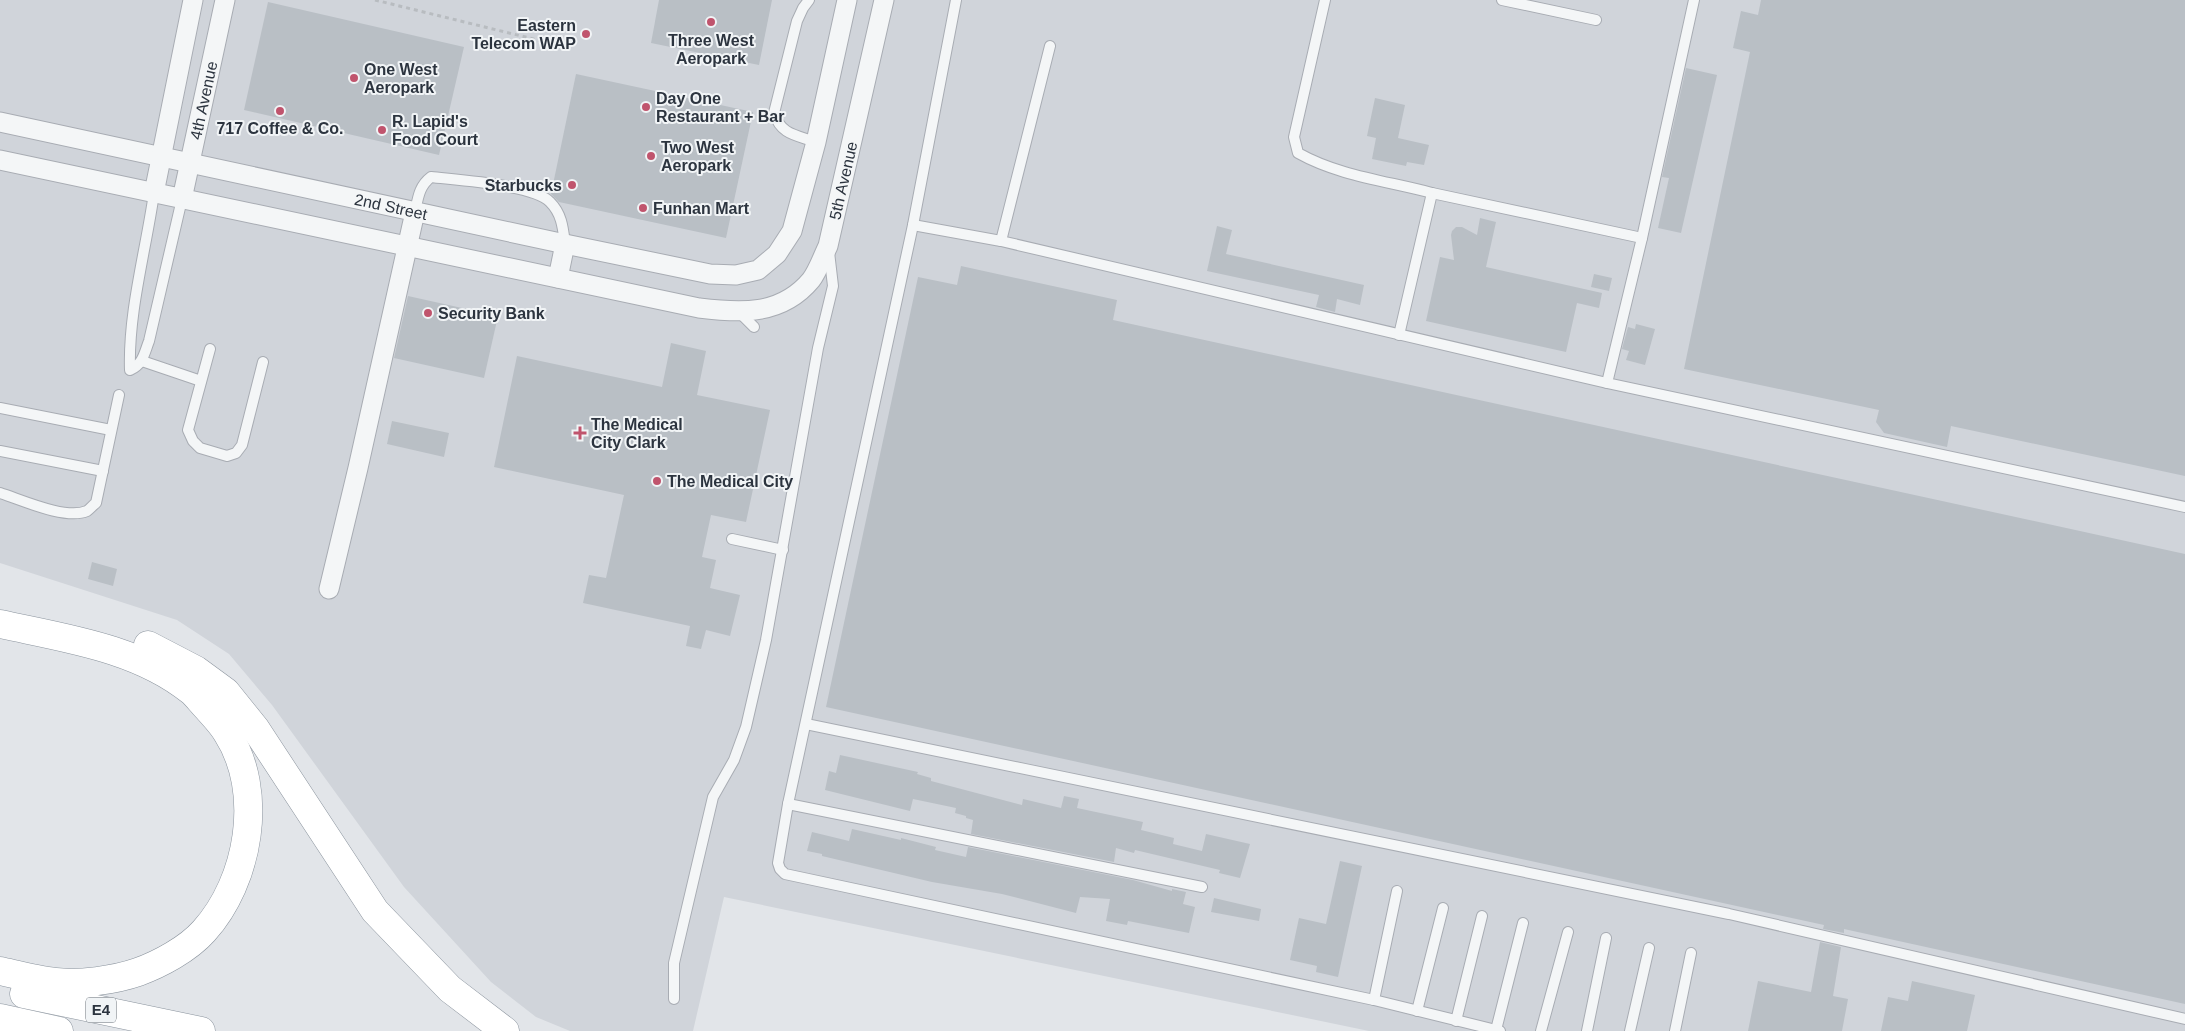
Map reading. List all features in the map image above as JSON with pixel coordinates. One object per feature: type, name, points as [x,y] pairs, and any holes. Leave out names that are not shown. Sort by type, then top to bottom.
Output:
[{"type":"highway","points":[[0,607],[113,633],[152,646],[196,670],[226,692],[255,728],[375,911],[450,989],[504,1031]]},
{"type":"highway","points":[[0,624],[99,646],[150,664],[191,691],[228,734],[238,756],[245,784],[248,814],[246,847],[238,875],[222,906],[204,931],[175,954],[138,972],[100,981],[56,983],[0,971]]},
{"type":"highway","name":"E4","points":[[0,989],[201,1031]]},
{"type":"highway","points":[[0,1018],[59,1031]]},
{"type":"street","name":"4th Avenue","points":[[154,193],[193,0]]},
{"type":"street","name":"4th Avenue","points":[[182,199],[225,0]]},
{"type":"street","points":[[816,142],[847,0]]},
{"type":"street","name":"5th Avenue","points":[[740,312],[784,303],[811,280],[828,246],[884,0]]},
{"type":"street","name":"2nd Street","points":[[0,122],[565,244],[710,274],[736,275],[758,270],[777,254],[792,231],[816,142]]},
{"type":"street","points":[[0,160],[699,308],[740,312]]},
{"type":"street","points":[[329,589],[415,212]]},
{"type":"street","points":[[558,278],[565,244]]},
{"type":"lane","points":[[809,0],[802,8],[797,21],[774,113],[777,123],[782,130],[816,142]]},
{"type":"lane","points":[[956,0],[913,225],[788,804],[778,863],[780,869],[785,874],[1374,1000],[1498,1031],[1523,923]]},
{"type":"lane","points":[[1325,0],[1294,137],[1298,153],[1310,160],[1366,178],[1642,238]]},
{"type":"lane","points":[[1502,0],[1596,20]]},
{"type":"lane","points":[[1607,383],[1642,238],[1694,0]]},
{"type":"lane","points":[[1001,241],[1050,46]]},
{"type":"lane","points":[[415,212],[424,182],[431,177],[482,183],[538,193],[550,201],[562,220],[565,244]]},
{"type":"lane","points":[[154,193],[136,300],[130,370],[138,366],[142,361],[149,341],[182,199]]},
{"type":"lane","points":[[1398,335],[1432,193]]},
{"type":"lane","points":[[913,225],[1001,241],[1607,383],[2185,507]]},
{"type":"lane","points":[[674,999],[674,963],[713,797],[734,760],[746,727],[766,640],[818,348],[833,286],[828,246]]},
{"type":"lane","points":[[740,312],[754,327]]},
{"type":"lane","points":[[132,342],[149,341]]},
{"type":"lane","points":[[210,349],[188,430],[193,441],[200,448],[227,456],[236,453],[242,445],[263,362]]},
{"type":"lane","points":[[142,361],[201,381]]},
{"type":"lane","points":[[0,492],[46,508],[73,513],[88,511],[96,503],[119,395]]},
{"type":"lane","points":[[0,408],[111,430]]},
{"type":"lane","points":[[0,451],[103,471]]},
{"type":"lane","points":[[732,539],[783,550]]},
{"type":"lane","points":[[806,724],[1729,914],[2185,1019]]},
{"type":"lane","points":[[788,804],[1202,887]]},
{"type":"lane","points":[[1374,1000],[1397,891]]},
{"type":"lane","points":[[1417,1011],[1443,908]]},
{"type":"lane","points":[[1456,1021],[1482,916]]},
{"type":"lane","points":[[1541,1031],[1568,932]]},
{"type":"lane","points":[[1587,1031],[1606,938]]},
{"type":"lane","points":[[1630,1031],[1649,948]]},
{"type":"lane","points":[[1675,1031],[1691,953]]},
{"type":"path","points":[[375,0],[566,47]]},
{"type":"shaded area","points":[[0,0],[2185,0],[2185,1031],[1369,1031],[724,897],[693,1031],[570,1031],[536,1017],[491,982],[404,887],[272,705],[229,654],[177,620],[0,563]]},
{"type":"building","name":"Three West Aeropark","points":[[659,0],[772,0],[759,65],[651,43]]},
{"type":"building","points":[[1761,0],[2185,0],[2185,476],[1951,426],[1947,447],[1884,433],[1876,422],[1879,410],[1684,369],[1750,52],[1733,48],[1741,11],[1758,15]]},
{"type":"building","name":"One West Aeropark","points":[[268,2],[464,47],[439,155],[244,110]]},
{"type":"building","points":[[1686,68],[1717,75],[1681,233],[1658,228],[1669,178],[1662,177]]},
{"type":"building","name":"Two West Aeropark","points":[[576,74],[753,112],[726,238],[559,202],[551,194]]},
{"type":"building","points":[[1375,98],[1405,105],[1398,138],[1429,145],[1424,165],[1407,162],[1406,166],[1372,159],[1376,138],[1367,136]]},
{"type":"building","points":[[1480,218],[1496,222],[1486,267],[1602,293],[1599,308],[1577,303],[1566,352],[1426,321],[1440,257],[1454,260],[1452,231],[1456,227],[1462,227],[1477,235]]},
{"type":"building","points":[[1217,226],[1232,230],[1226,254],[1364,285],[1360,305],[1337,299],[1335,312],[1316,307],[1319,295],[1207,271]]},
{"type":"building","points":[[961,266],[1117,300],[1113,320],[2185,554],[2185,1004],[1844,929],[1844,933],[1823,929],[1824,925],[826,707],[918,277],[957,285]]},
{"type":"building","points":[[1594,274],[1612,278],[1609,291],[1591,287]]},
{"type":"building","points":[[408,296],[498,316],[484,378],[394,358]]},
{"type":"building","points":[[1636,324],[1655,329],[1645,365],[1626,360],[1629,351],[1622,349],[1628,327],[1635,329]]},
{"type":"building","name":"The Medical City","points":[[671,343],[706,351],[697,395],[770,410],[746,522],[711,515],[702,557],[716,560],[710,588],[740,595],[730,636],[706,630],[701,649],[686,646],[690,626],[583,603],[589,575],[606,578],[624,495],[494,467],[517,356],[662,387]]},
{"type":"building","points":[[392,421],[449,433],[444,457],[387,444]]},
{"type":"building","points":[[92,562],[117,569],[113,586],[88,579]]},
{"type":"building","points":[[840,755],[918,772],[917,774],[931,778],[931,781],[1022,805],[1023,799],[1061,808],[1064,796],[1079,799],[1077,808],[1143,822],[1141,830],[1174,838],[1173,844],[1202,851],[1206,834],[1250,844],[1240,878],[1219,873],[1220,870],[1135,850],[1134,853],[1116,848],[1114,862],[971,834],[973,820],[955,813],[956,808],[913,799],[910,811],[825,790],[829,771],[836,773]]},
{"type":"building","points":[[852,829],[901,840],[901,838],[936,847],[935,850],[966,857],[968,847],[1133,880],[1172,891],[1172,889],[1186,892],[1183,904],[1195,907],[1189,933],[1128,921],[1127,925],[1106,921],[1110,899],[1080,897],[1076,913],[1002,894],[932,882],[807,851],[812,832],[849,841]]},
{"type":"building","points":[[1340,861],[1362,866],[1338,977],[1316,972],[1317,966],[1290,960],[1299,918],[1326,924]]},
{"type":"building","points":[[1214,898],[1261,909],[1259,921],[1211,912]]},
{"type":"building","points":[[1820,942],[1841,947],[1833,996],[1848,999],[1842,1031],[1748,1031],[1758,981],[1811,992]]},
{"type":"building","points":[[1912,981],[1975,995],[1967,1031],[1881,1031],[1888,997],[1908,1001]]},
{"type":"place","name":"Three West Aeropark","points":[[711,22]]},
{"type":"place","name":"Eastern Telecom WAP","points":[[586,34]]},
{"type":"place","name":"One West Aeropark","points":[[354,78]]},
{"type":"place","name":"Day One Restaurant + Bar","points":[[646,107]]},
{"type":"place","name":"717 Coffee & Co.","points":[[280,111]]},
{"type":"place","name":"R. Lapid's Food Court","points":[[382,130]]},
{"type":"place","name":"Two West Aeropark","points":[[651,156]]},
{"type":"place","name":"Starbucks","points":[[572,185]]},
{"type":"place","name":"Funhan Mart","points":[[643,208]]},
{"type":"place","name":"Security Bank","points":[[428,313]]},
{"type":"place","name":"The Medical City Clark","points":[[580,433]]},
{"type":"place","name":"The Medical City","points":[[657,481]]}]
